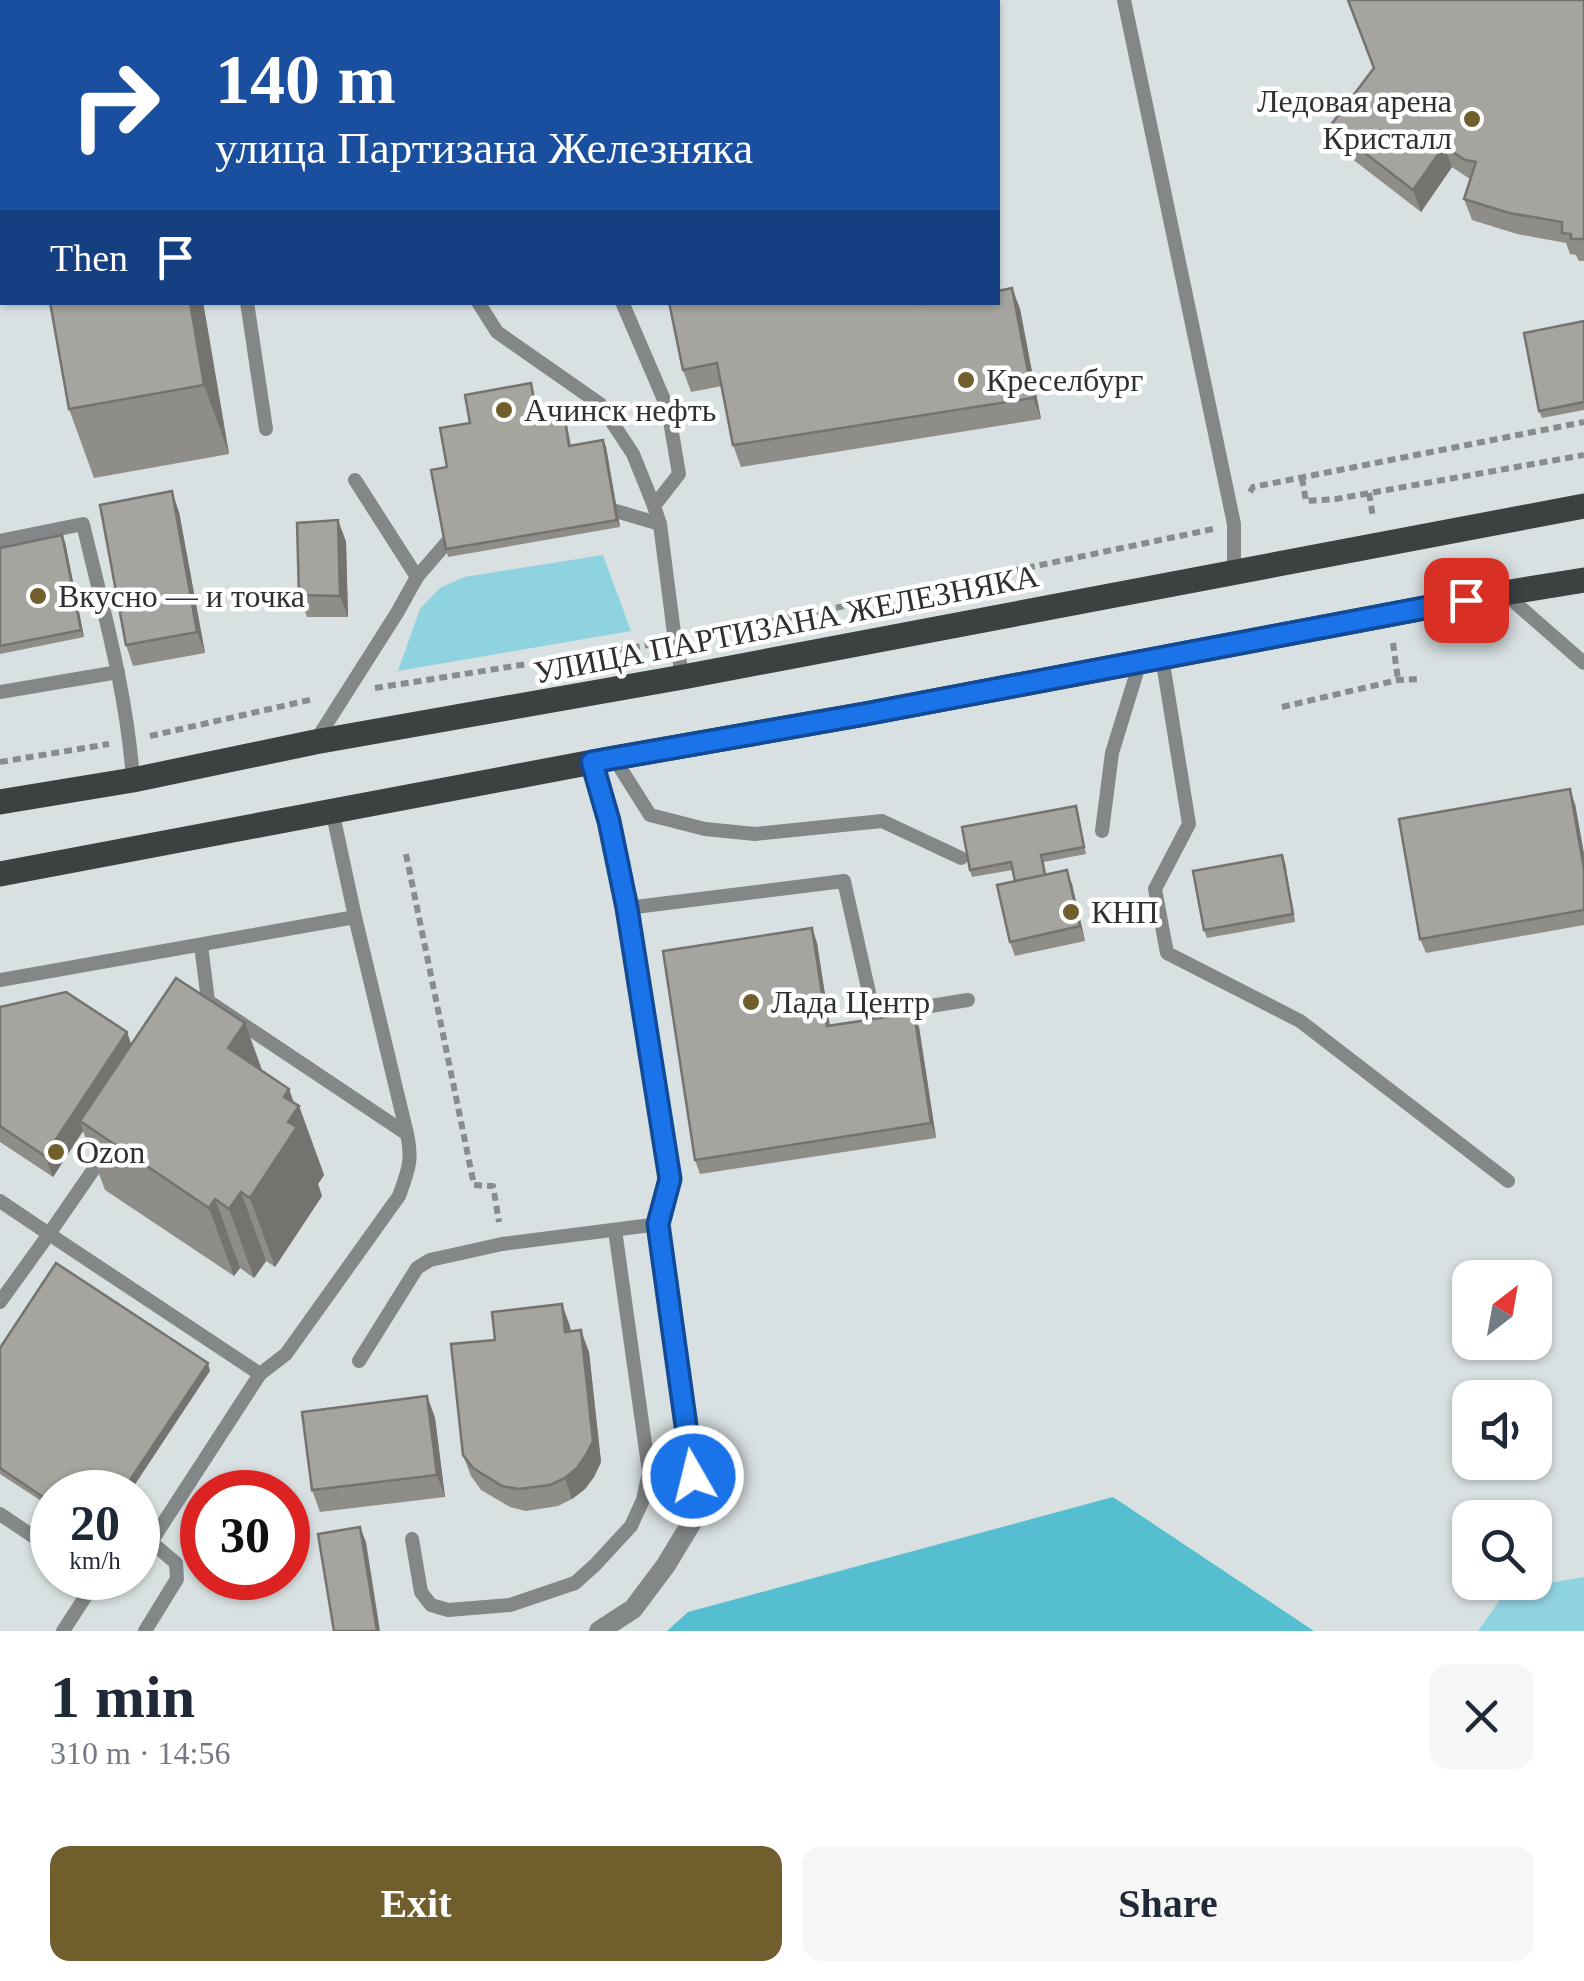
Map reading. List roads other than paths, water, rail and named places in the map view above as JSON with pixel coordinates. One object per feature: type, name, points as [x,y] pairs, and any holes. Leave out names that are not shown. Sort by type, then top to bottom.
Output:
[{"type":"main road","name":"УЛИЦА ПАРТИЗАНА ЖЕЛЕЗНЯКА","points":[[0,802],[683,678],[1584,506]]},
{"type":"main road","points":[[0,874],[1504,593],[1578,583]]},
{"type":"street","points":[[599,1631],[633,1609],[698,1512],[658,1224],[670,1179],[627,908],[609,821],[603,760]]},
{"type":"lane","points":[[1124,0],[1234,524],[1234,572]]},
{"type":"lane","points":[[247,305],[266,429]]},
{"type":"lane","points":[[480,305],[497,332],[600,404],[634,454],[660,524],[683,678]]},
{"type":"lane","points":[[623,305],[668,410],[679,474],[654,506]]},
{"type":"lane","points":[[355,480],[417,576]]},
{"type":"lane","points":[[596,505],[660,524]]},
{"type":"lane","points":[[0,541],[82,524],[118,672],[133,780]]},
{"type":"lane","points":[[315,742],[417,576],[458,528]]},
{"type":"lane","points":[[1504,593],[1584,663]]},
{"type":"lane","points":[[1102,831],[1112,753],[1151,659]]},
{"type":"lane","points":[[1151,659],[1189,824],[1155,889],[1167,953],[1300,1021],[1508,1181]]},
{"type":"lane","points":[[0,692],[118,672]]},
{"type":"lane","points":[[603,760],[650,814],[705,829],[755,834],[882,821],[961,858]]},
{"type":"lane","points":[[160,1519],[260,1374],[286,1354],[400,1196],[410,1166],[411,1152],[332,810]]},
{"type":"lane","points":[[627,908],[844,880],[874,1015],[968,1000]]},
{"type":"lane","points":[[0,980],[356,918]]},
{"type":"lane","points":[[201,944],[205,1006],[407,1134]]},
{"type":"lane","points":[[0,1302],[117,1135]]},
{"type":"lane","points":[[0,1201],[260,1374]]},
{"type":"lane","points":[[359,1361],[417,1268],[430,1260],[502,1244],[658,1224]]},
{"type":"lane","points":[[412,1540],[421,1592],[432,1604],[448,1610],[510,1605],[575,1583],[631,1526],[649,1472],[615,1230]]},
{"type":"lane","points":[[0,1514],[30,1534]]},
{"type":"lane","points":[[144,1631],[177,1579],[176,1563],[160,1552]]},
{"type":"lane","points":[[63,1631],[83,1600]]},
{"type":"place","name":"Ледовая арена Кристалл","points":[[1472,119]]},
{"type":"place","name":"Креселбург","points":[[966,380]]},
{"type":"place","name":"Ачинск нефть","points":[[504,410]]},
{"type":"place","name":"Вкусно — и точка","points":[[38,596]]},
{"type":"place","name":"КНП","points":[[1071,912]]},
{"type":"place","name":"Лада Центр","points":[[751,1002]]},
{"type":"place","name":"Ozon","points":[[56,1152]]}]
